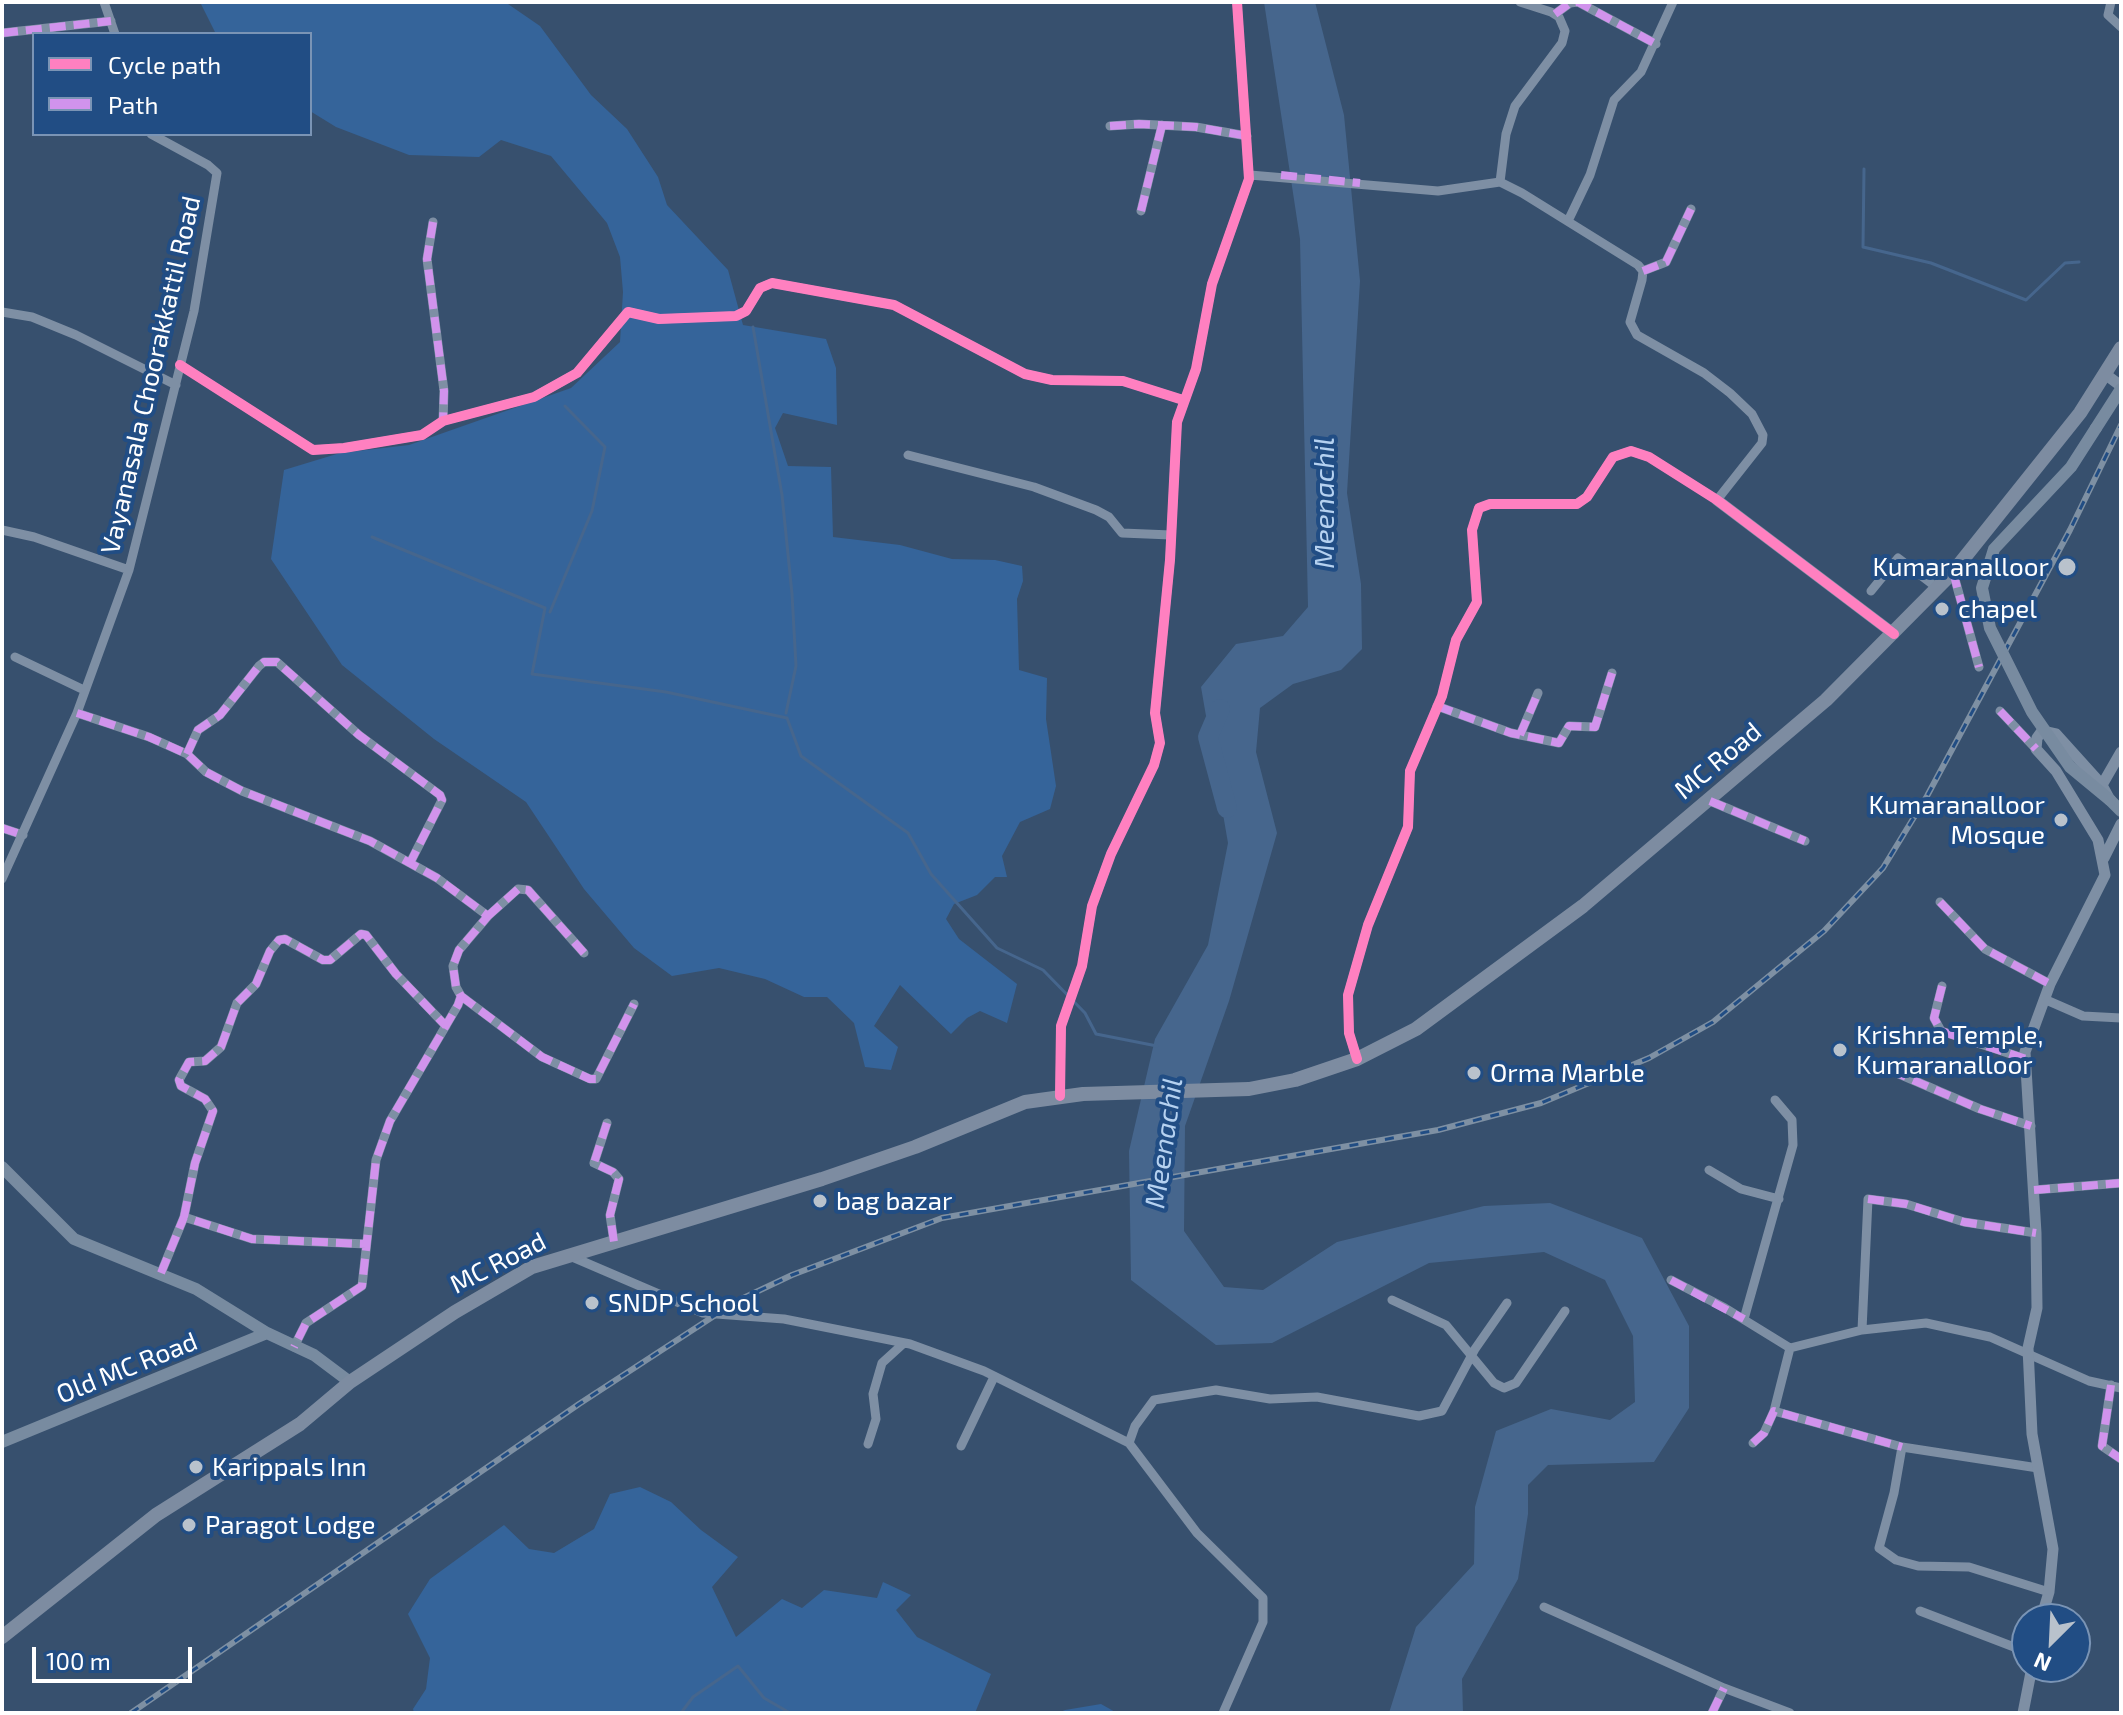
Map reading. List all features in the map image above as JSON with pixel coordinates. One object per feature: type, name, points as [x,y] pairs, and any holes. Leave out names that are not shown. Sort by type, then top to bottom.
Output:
[{"type":"main road","name":"MC Road","points":[[2,1637],[156,1515],[300,1424],[350,1382],[483,1295],[532,1267],[822,1179],[915,1147],[1025,1102],[1060,1096],[1249,1089],[1295,1080],[1357,1059],[1416,1029],[1583,906],[1826,700],[1953,572],[2080,413],[2121,349]]},
{"type":"main road","points":[[2121,388],[2071,467],[1994,549],[1982,588],[1990,628],[2032,712],[2070,767],[2121,811]]},
{"type":"main road","points":[[2,1167],[74,1239],[161,1273],[242,1314],[267,1333],[329,1364],[350,1382]]},
{"type":"main road","name":"Old MC Road","points":[[2,1442],[267,1333]]},
{"type":"street","points":[[104,2],[114,32]]},
{"type":"street","points":[[1060,1096],[1060,1041],[1099,886],[1160,743],[1155,713],[1171,535],[1174,440],[1183,400],[1196,369],[1212,284],[1250,175],[1237,2]]},
{"type":"street","points":[[1500,182],[1506,134],[1515,106],[1562,43],[1565,31],[1555,14],[1520,2]]},
{"type":"street","points":[[1555,14],[1570,3],[1578,2],[1656,44]]},
{"type":"street","points":[[1568,221],[1590,175],[1614,100],[1641,72],[1673,2]]},
{"type":"street","points":[[2111,2],[2108,15],[2121,27]]},
{"type":"street","points":[[2,33],[111,21]]},
{"type":"street","points":[[1110,126],[1162,125],[1247,136]]},
{"type":"street","points":[[1141,211],[1162,125]]},
{"type":"street","name":"Vayanasala Choorakkattil Road","points":[[2,879],[77,713],[129,570],[176,385],[218,183],[217,173],[208,165],[155,136]]},
{"type":"street","points":[[1250,175],[1281,175],[1438,191],[1500,182],[1625,254],[1643,271]]},
{"type":"street","points":[[1643,271],[1666,262],[1691,209]]},
{"type":"street","points":[[433,222],[427,259],[444,391],[443,421]]},
{"type":"street","points":[[1643,271],[1630,322],[1637,335],[1704,373],[1730,393],[1752,414],[1763,435],[1762,443],[1717,500]]},
{"type":"street","points":[[180,365],[313,450],[422,435],[443,421],[534,397],[577,373],[628,312],[659,319],[736,316],[746,311],[764,284],[772,283],[894,305],[1025,374],[1052,380],[1123,381],[1183,400]]},
{"type":"street","points":[[2,312],[32,317],[76,335],[176,385]]},
{"type":"street","points":[[2105,374],[2121,388]]},
{"type":"street","points":[[1357,1059],[1349,1033],[1348,995],[1368,925],[1408,827],[1410,771],[1451,669],[1456,640],[1477,602],[1472,530],[1479,508],[1490,504],[1577,504],[1587,497],[1613,457],[1631,451],[1649,457],[1717,500],[1894,634]]},
{"type":"street","points":[[908,455],[1034,487],[1096,510],[1109,517],[1122,533],[1171,535]]},
{"type":"street","points":[[2,530],[34,537],[129,570]]},
{"type":"street","points":[[1871,591],[1898,558],[1936,587]]},
{"type":"street","points":[[1953,572],[1979,667]]},
{"type":"street","points":[[15,657],[84,690]]},
{"type":"street","points":[[187,754],[198,730],[220,715],[259,666],[264,662],[277,662],[348,726],[440,795],[437,810],[410,863]]},
{"type":"street","points":[[1437,706],[1520,735],[1559,743],[1569,726],[1595,727],[1612,673]]},
{"type":"street","points":[[1520,735],[1538,693]]},
{"type":"street","points":[[2000,711],[2056,771],[2098,840],[2105,875],[2050,984],[2026,1059],[2036,1233],[2037,1308],[2030,1355],[2032,1434],[2053,1549],[2046,1603]]},
{"type":"street","points":[[77,713],[187,754],[206,772],[242,791],[370,841],[410,863],[488,916]]},
{"type":"street","points":[[2036,749],[2037,738],[2042,731],[2056,734],[2102,785],[2110,800]]},
{"type":"street","points":[[2102,785],[2121,752]]},
{"type":"street","points":[[1710,801],[1805,841]]},
{"type":"street","points":[[2104,858],[2121,824]]},
{"type":"street","points":[[2,828],[23,835]]},
{"type":"street","points":[[584,953],[528,890],[518,889],[488,916],[459,950],[453,966],[456,987],[461,996],[542,1057],[590,1079],[596,1079],[634,1004]]},
{"type":"street","points":[[1940,902],[1985,949],[2050,984]]},
{"type":"street","points":[[161,1273],[184,1217],[195,1163],[213,1111],[205,1099],[181,1086],[179,1080],[189,1062],[205,1061],[221,1047],[237,1003],[256,984],[270,951],[279,940],[285,939],[323,960],[330,960],[361,934],[366,935],[396,974],[446,1026]]},
{"type":"street","points":[[1942,986],[1934,1018],[1941,1031],[2026,1059]]},
{"type":"street","points":[[294,1347],[306,1323],[362,1286],[376,1160],[390,1121],[461,996]]},
{"type":"street","points":[[2044,999],[2083,1016],[2121,1018]]},
{"type":"street","points":[[1869,1061],[1980,1109],[2031,1126]]},
{"type":"street","points":[[1744,1319],[1793,1145],[1792,1120],[1775,1100]]},
{"type":"street","points":[[607,1123],[594,1163],[613,1172],[619,1179],[610,1215],[614,1242]]},
{"type":"street","points":[[1709,1170],[1741,1189],[1779,1199]]},
{"type":"street","points":[[2034,1190],[2121,1183]]},
{"type":"street","points":[[1862,1330],[1868,1199],[1906,1204],[1985,1226],[2036,1233]]},
{"type":"street","points":[[184,1217],[252,1239],[366,1244]]},
{"type":"street","points":[[568,1255],[602,1273],[703,1313],[784,1319],[904,1343],[994,1377],[1129,1443],[1197,1533],[1263,1598],[1263,1622],[1223,1713]]},
{"type":"street","points":[[1671,1280],[1790,1348],[1862,1330],[1926,1323],[1990,1337],[2089,1381],[2116,1387],[2102,1426],[2102,1446],[2121,1459]]},
{"type":"street","points":[[1392,1300],[1446,1325],[1494,1383],[1504,1388],[1516,1383],[1565,1311]]},
{"type":"street","points":[[1129,1443],[1135,1426],[1154,1400],[1216,1390],[1270,1399],[1317,1397],[1401,1414],[1428,1415],[1442,1411],[1507,1303]]},
{"type":"street","points":[[868,1444],[876,1419],[873,1394],[882,1363],[904,1343]]},
{"type":"street","points":[[1753,1443],[1764,1433],[1774,1411],[1790,1348]]},
{"type":"street","points":[[961,1446],[994,1377]]},
{"type":"street","points":[[1774,1411],[1902,1447],[2038,1468]]},
{"type":"street","points":[[1902,1447],[1894,1493],[1879,1548],[1896,1560],[1918,1566],[1969,1567],[2049,1592]]},
{"type":"street","points":[[1544,1607],[1724,1688],[1790,1713]]},
{"type":"street","points":[[1920,1611],[2011,1646]]},
{"type":"street","points":[[2023,1713],[2029,1683]]},
{"type":"street","points":[[1712,1713],[1724,1688]]},
{"type":"shaded area","points":[[200,2],[508,4],[540,26],[591,95],[627,129],[658,177],[667,205],[728,270],[743,325],[826,339],[836,368],[837,425],[783,413],[775,428],[788,466],[831,467],[833,537],[900,545],[952,559],[995,560],[1022,566],[1023,581],[1017,599],[1019,670],[1047,678],[1046,719],[1056,786],[1050,809],[1020,822],[1002,856],[1007,877],[995,877],[977,895],[954,904],[946,919],[959,939],[1017,984],[1007,1023],[980,1011],[967,1018],[951,1034],[900,985],[874,1026],[898,1047],[891,1070],[865,1067],[854,1023],[827,997],[804,997],[765,979],[719,968],[672,976],[634,948],[584,889],[526,802],[434,739],[342,665],[271,559],[284,470],[340,453],[409,445],[571,388],[620,342],[623,292],[620,257],[607,223],[551,156],[501,140],[479,157],[409,155],[336,127],[312,112],[312,32],[215,32]]},
{"type":"shaded area","points":[[640,1487],[671,1502],[701,1530],[738,1557],[712,1587],[736,1637],[782,1599],[802,1608],[824,1590],[877,1598],[883,1582],[911,1595],[896,1610],[917,1637],[991,1674],[975,1713],[414,1713],[413,1709],[426,1689],[430,1658],[408,1614],[430,1579],[504,1525],[529,1549],[554,1553],[594,1529],[610,1494]]},
{"type":"shaded area","points":[[1101,1704],[1117,1713],[1058,1713],[1065,1710]]},
{"type":"water","points":[[1264,2],[1315,2],[1344,115],[1360,281],[1347,493],[1361,584],[1362,649],[1341,670],[1293,684],[1260,708],[1256,752],[1277,833],[1229,1001],[1185,1126],[1184,1231],[1224,1287],[1263,1290],[1337,1242],[1484,1206],[1550,1203],[1642,1238],[1689,1326],[1689,1408],[1654,1462],[1548,1465],[1528,1485],[1528,1514],[1518,1579],[1462,1679],[1463,1713],[1389,1713],[1416,1627],[1474,1564],[1475,1507],[1496,1431],[1551,1409],[1610,1420],[1635,1402],[1633,1336],[1605,1280],[1544,1252],[1429,1263],[1272,1343],[1216,1345],[1131,1280],[1129,1151],[1155,1039],[1208,945],[1228,843],[1201,687],[1236,644],[1283,636],[1308,607],[1300,239]]},
{"type":"waterway","points":[[1864,169],[1863,247],[1931,263],[2026,300],[2065,263],[2079,262]]},
{"type":"waterway","points":[[753,327],[782,495],[792,594],[796,666],[786,713]]},
{"type":"waterway","points":[[550,612],[592,511],[605,447],[565,406]]},
{"type":"waterway","points":[[372,537],[545,608],[532,674],[666,692],[787,718],[801,756],[908,833],[931,874],[997,948],[1043,970],[1085,1013],[1096,1034],[1157,1046]]},
{"type":"waterway","name":"Meenachil","points":[[1220,709],[1208,737],[1227,808]]},
{"type":"waterway","points":[[681,1713],[693,1697],[738,1666],[764,1698],[790,1713]]},
{"type":"railway","points":[[131,1713],[579,1404],[737,1301],[792,1275],[942,1218],[1438,1130],[1541,1103],[1649,1058],[1713,1022],[1824,931],[1883,868],[1927,796],[2070,530],[2121,425]]},
{"type":"marked path","points":[[1555,14],[1570,3],[1578,2],[1656,44]]},
{"type":"marked path","points":[[2,33],[111,21]]},
{"type":"marked path","points":[[1141,211],[1162,125]]},
{"type":"marked path","points":[[1110,126],[1196,127],[1247,136]]},
{"type":"marked path","points":[[1281,175],[1360,183]]},
{"type":"marked path","points":[[1643,271],[1666,262],[1691,209]]},
{"type":"marked path","points":[[433,222],[427,259],[444,391],[443,421]]},
{"type":"marked path","points":[[1953,572],[1979,667]]},
{"type":"marked path","points":[[187,754],[198,730],[220,715],[259,666],[264,662],[277,662],[359,735],[440,795],[442,800],[410,863]]},
{"type":"marked path","points":[[1437,706],[1511,733],[1559,743],[1569,726],[1595,727],[1612,673]]},
{"type":"marked path","points":[[1520,735],[1538,693]]},
{"type":"marked path","points":[[2000,711],[2036,749]]},
{"type":"marked path","points":[[77,713],[149,737],[187,754],[206,772],[242,791],[370,841],[437,878],[488,916],[459,950],[453,966],[456,987],[461,996],[458,1005],[390,1121],[376,1160],[362,1286],[306,1323],[294,1347]]},
{"type":"marked path","points":[[1710,801],[1805,841]]},
{"type":"marked path","points":[[2,828],[23,835]]},
{"type":"marked path","points":[[488,916],[518,889],[528,890],[584,953]]},
{"type":"marked path","points":[[1940,902],[1985,949],[2050,984]]},
{"type":"marked path","points":[[184,1217],[195,1163],[213,1111],[205,1099],[181,1086],[179,1080],[189,1062],[205,1061],[221,1047],[237,1003],[256,984],[270,951],[279,940],[285,939],[323,960],[330,960],[361,934],[366,935],[396,974],[446,1026]]},
{"type":"marked path","points":[[1942,986],[1934,1018],[1941,1031],[2026,1059]]},
{"type":"marked path","points":[[461,996],[542,1057],[590,1079],[596,1079],[634,1004]]},
{"type":"marked path","points":[[1869,1061],[1980,1109],[2031,1126]]},
{"type":"marked path","points":[[607,1123],[594,1163],[613,1172],[619,1179],[610,1215],[614,1242]]},
{"type":"marked path","points":[[2034,1190],[2121,1183]]},
{"type":"marked path","points":[[1868,1199],[1906,1204],[1964,1222],[2036,1233]]},
{"type":"marked path","points":[[161,1273],[184,1217],[252,1239],[366,1244]]},
{"type":"marked path","points":[[1671,1280],[1744,1319]]},
{"type":"marked path","points":[[2111,1385],[2102,1446],[2121,1459]]},
{"type":"marked path","points":[[1753,1443],[1764,1433],[1774,1411],[1902,1447]]},
{"type":"marked path","points":[[1712,1713],[1724,1688]]},
{"type":"cycle path","points":[[1060,1096],[1061,1026],[1082,966],[1092,906],[1111,854],[1154,765],[1160,743],[1155,713],[1170,560],[1177,422],[1196,369],[1212,284],[1249,179],[1237,2]]},
{"type":"cycle path","points":[[180,365],[313,450],[344,448],[422,435],[443,421],[534,397],[577,373],[628,312],[659,319],[736,316],[746,311],[760,288],[772,283],[894,305],[1025,374],[1052,380],[1123,381],[1183,400]]},
{"type":"cycle path","points":[[1357,1059],[1349,1033],[1348,995],[1368,925],[1408,827],[1410,771],[1442,696],[1456,640],[1477,602],[1472,530],[1479,508],[1490,504],[1577,504],[1587,497],[1613,457],[1631,451],[1649,457],[1717,500],[1894,634]]},
{"type":"place","name":"Kumaranalloor","points":[[2067,567]]},
{"type":"place","name":"chapel","points":[[1942,609]]},
{"type":"place","name":"Kumaranalloor Mosque","points":[[2061,820]]},
{"type":"place","name":"Krishna Temple, Kumaranalloor","points":[[1840,1050]]},
{"type":"place","name":"Orma Marble","points":[[1474,1073]]},
{"type":"place","name":"bag bazar","points":[[820,1201]]},
{"type":"place","name":"SNDP School","points":[[592,1303]]},
{"type":"place","name":"Karippals Inn","points":[[196,1467]]},
{"type":"place","name":"Paragot Lodge","points":[[189,1525]]}]
